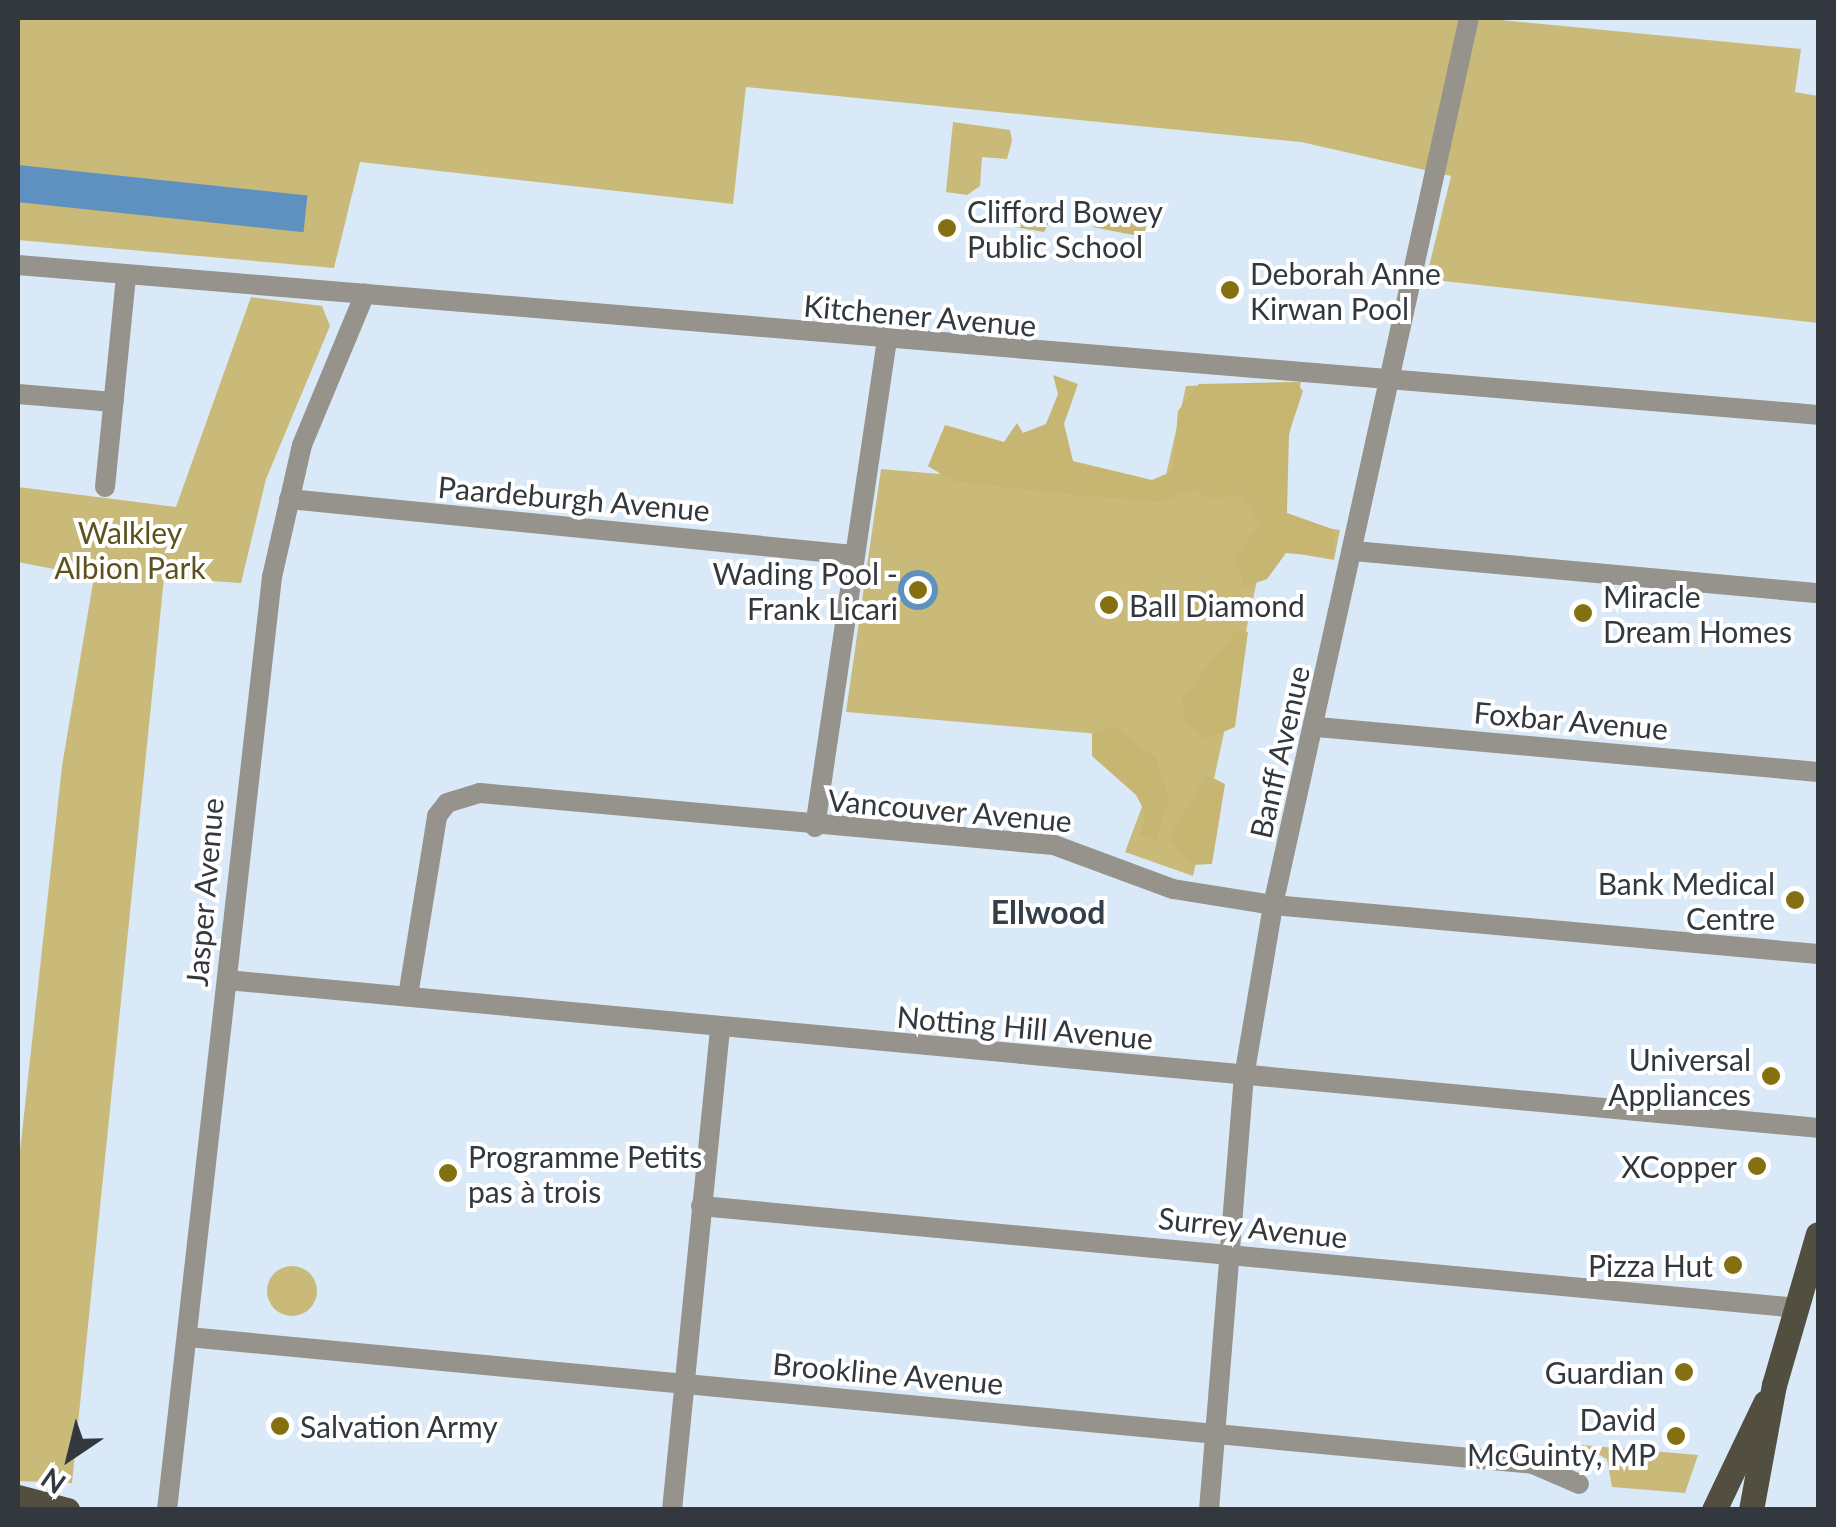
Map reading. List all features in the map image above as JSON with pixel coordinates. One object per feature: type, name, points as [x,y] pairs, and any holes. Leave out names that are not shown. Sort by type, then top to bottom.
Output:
[{"type":"main road","points":[[1751,1510],[1774,1385],[1818,1234]]},
{"type":"main road","points":[[1714,1510],[1774,1385]]},
{"type":"main road","points":[[18,1498],[67,1510]]},
{"type":"street","name":"Banff Avenue","points":[[1209,1510],[1244,1077],[1273,905],[1317,728],[1468,18]]},
{"type":"street","name":"Kitchener Avenue","points":[[18,266],[888,342],[1394,375],[1818,415]]},
{"type":"street","points":[[105,487],[126,276]]},
{"type":"street","name":"Jasper Avenue","points":[[167,1510],[227,980],[248,730],[289,499],[364,294]]},
{"type":"street","points":[[814,827],[888,342]]},
{"type":"street","points":[[18,394],[114,402]]},
{"type":"street","name":"Paardeburgh Avenue","points":[[289,499],[854,556]]},
{"type":"street","points":[[1354,551],[1818,594]]},
{"type":"street","name":"Foxbar Avenue","points":[[1317,728],[1818,772]]},
{"type":"street","name":"Vancouver Avenue","points":[[408,996],[434,828],[462,796],[1054,845],[1174,889],[1273,905],[1818,954]]},
{"type":"street","name":"Notting Hill Avenue","points":[[227,980],[720,1030],[1818,1128]]},
{"type":"street","points":[[672,1510],[720,1030]]},
{"type":"street","name":"Surrey Avenue","points":[[701,1206],[1798,1308]]},
{"type":"street","name":"Brookline Avenue","points":[[188,1337],[1533,1464],[1579,1484]]},
{"type":"green space","points":[[18,18],[1480,18],[1801,49],[1795,92],[1818,96],[1818,323],[1426,279],[1451,176],[1301,142],[746,87],[733,204],[360,162],[334,268],[18,240]]},
{"type":"green space","points":[[953,122],[1010,130],[1012,141],[1007,159],[982,157],[980,186],[967,195],[946,192]]},
{"type":"green space","name":"Walkley Albion Park","points":[[251,297],[322,306],[330,326],[266,479],[241,583],[164,578],[72,1483],[18,1481],[18,1170],[62,766],[94,577],[18,562],[18,487],[176,507]]},
{"type":"green space","points":[[1301,382],[1270,521],[1340,530],[1334,560],[1264,548],[1193,876],[1125,852],[1143,804],[1122,736],[846,712],[881,469],[1162,493],[1186,386]]},
{"type":"green space","points":[[292,1266],[310,1273],[317,1291],[310,1309],[292,1316],[274,1309],[267,1291],[274,1273]]},
{"type":"green space","points":[[1581,1445],[1698,1455],[1685,1493],[1612,1487],[1607,1459]]},
{"type":"shaded area","points":[[1035,208],[1051,218],[1044,232],[986,222]]},
{"type":"shaded area","points":[[1136,217],[1147,221],[1144,237],[1092,227]]},
{"type":"shaded area","points":[[1053,375],[1078,384],[1064,424],[1073,461],[1152,480],[1173,471],[1178,411],[1199,384],[1296,382],[1303,391],[1289,433],[1287,513],[1335,530],[1334,557],[1286,553],[1267,579],[1244,587],[1234,556],[1260,526],[1241,494],[1213,500],[1193,489],[1161,502],[1065,494],[952,481],[928,466],[945,425],[1004,442],[1017,423],[1023,433],[1046,424],[1058,394]]},
{"type":"shaded area","points":[[1238,629],[1248,632],[1235,727],[1206,739],[1185,721],[1182,698]]},
{"type":"shaded area","points":[[1113,726],[1156,758],[1169,799],[1156,841],[1140,835],[1146,814],[1136,795],[1092,756],[1092,733]]},
{"type":"shaded area","points":[[1207,775],[1225,784],[1212,864],[1191,865],[1169,838]]},
{"type":"water","points":[[18,165],[307,195],[304,232],[18,202]]},
{"type":"water","name":"Wading Pool - Frank Licari","points":[[918,570],[932,576],[938,590],[932,604],[918,610],[904,604],[898,590],[904,576]]},
{"type":"place","name":"Clifford Bowey Public School","points":[[947,228]]},
{"type":"place","name":"Deborah Anne Kirwan Pool","points":[[1230,290]]},
{"type":"place","name":"Wading Pool - Frank Licari","points":[[918,590]]},
{"type":"place","name":"Ball Diamond","points":[[1109,605]]},
{"type":"place","name":"Miracle Dream Homes","points":[[1583,613]]},
{"type":"place","name":"Bank Medical Centre","points":[[1795,900]]},
{"type":"place","name":"Universal Appliances","points":[[1771,1076]]},
{"type":"place","name":"XCopper","points":[[1757,1166]]},
{"type":"place","name":"Programme Petits pas à trois","points":[[448,1173]]},
{"type":"place","name":"Pizza Hut","points":[[1733,1265]]},
{"type":"place","name":"Guardian","points":[[1684,1372]]},
{"type":"place","name":"Salvation Army","points":[[280,1426]]},
{"type":"place","name":"David McGuinty, MP","points":[[1676,1436]]},
{"type":"district","name":"Ellwood","points":[[1048,912]]}]
